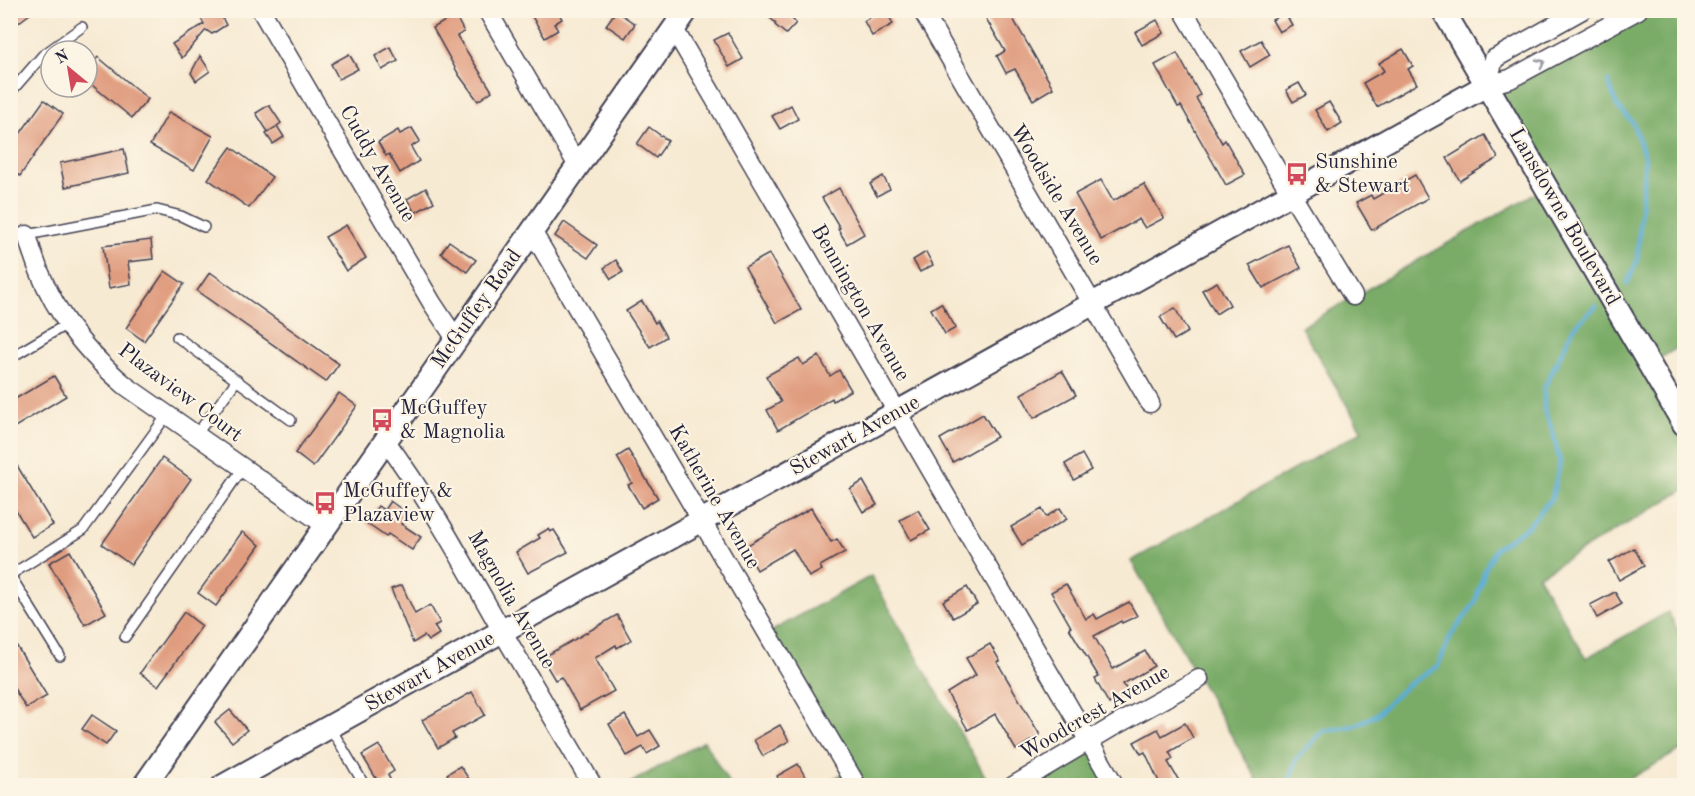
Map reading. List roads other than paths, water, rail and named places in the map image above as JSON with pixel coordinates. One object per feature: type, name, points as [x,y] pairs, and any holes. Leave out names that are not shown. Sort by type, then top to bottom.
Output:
[{"type":"street","name":"Cuddy Avenue","points":[[261,10],[432,303],[456,339]]},
{"type":"street","points":[[487,10],[578,166]]},
{"type":"street","name":"Woodside Avenue","points":[[922,10],[1150,403]]},
{"type":"street","points":[[1184,10],[1353,296]]},
{"type":"street","name":"Lansdowne Boulevard","points":[[1443,10],[1684,424]]},
{"type":"street","points":[[1487,85],[1494,59],[1582,10]]},
{"type":"street","name":"Stewart Avenue","points":[[235,783],[330,727],[1487,85],[1510,79],[1638,10]]},
{"type":"street","name":"McGuffey Road","points":[[144,786],[681,20]]},
{"type":"street","name":"Bennington Avenue","points":[[681,20],[898,412],[1115,786]]},
{"type":"street","name":"Katherine Avenue","points":[[532,231],[857,786]]},
{"type":"street","name":"Plazaview Court","points":[[19,233],[67,324],[78,340],[105,368],[126,386],[325,525]]},
{"type":"street","name":"Magnolia Avenue","points":[[385,440],[458,550],[593,786]]},
{"type":"street","name":"Woodcrest Avenue","points":[[1013,786],[1199,679]]},
{"type":"lane","points":[[10,93],[43,55],[82,27]]},
{"type":"lane","points":[[19,233],[157,210],[181,216],[204,227]]},
{"type":"lane","points":[[10,358],[67,324]]},
{"type":"lane","points":[[177,337],[291,420]]},
{"type":"lane","points":[[196,435],[237,381]]},
{"type":"lane","points":[[60,656],[10,575],[83,530],[167,415]]},
{"type":"lane","points":[[125,637],[243,468]]},
{"type":"lane","points":[[330,727],[364,786]]},
{"type":"waterway","points":[[1608,81],[1617,106],[1633,123],[1645,158],[1637,261],[1627,284]]},
{"type":"waterway","points":[[1288,786],[1296,759],[1323,731],[1353,726],[1376,715],[1406,686],[1438,666],[1450,637],[1475,603],[1485,569],[1496,548],[1528,526],[1552,498],[1560,462],[1552,429],[1544,410],[1544,388],[1574,327],[1596,306]]},
{"type":"place","name":"Sunshine & Stewart","points":[[1297,174]]},
{"type":"place","name":"McGuffey & Magnolia","points":[[382,420]]},
{"type":"place","name":"McGuffey & Plazaview","points":[[325,503]]}]
